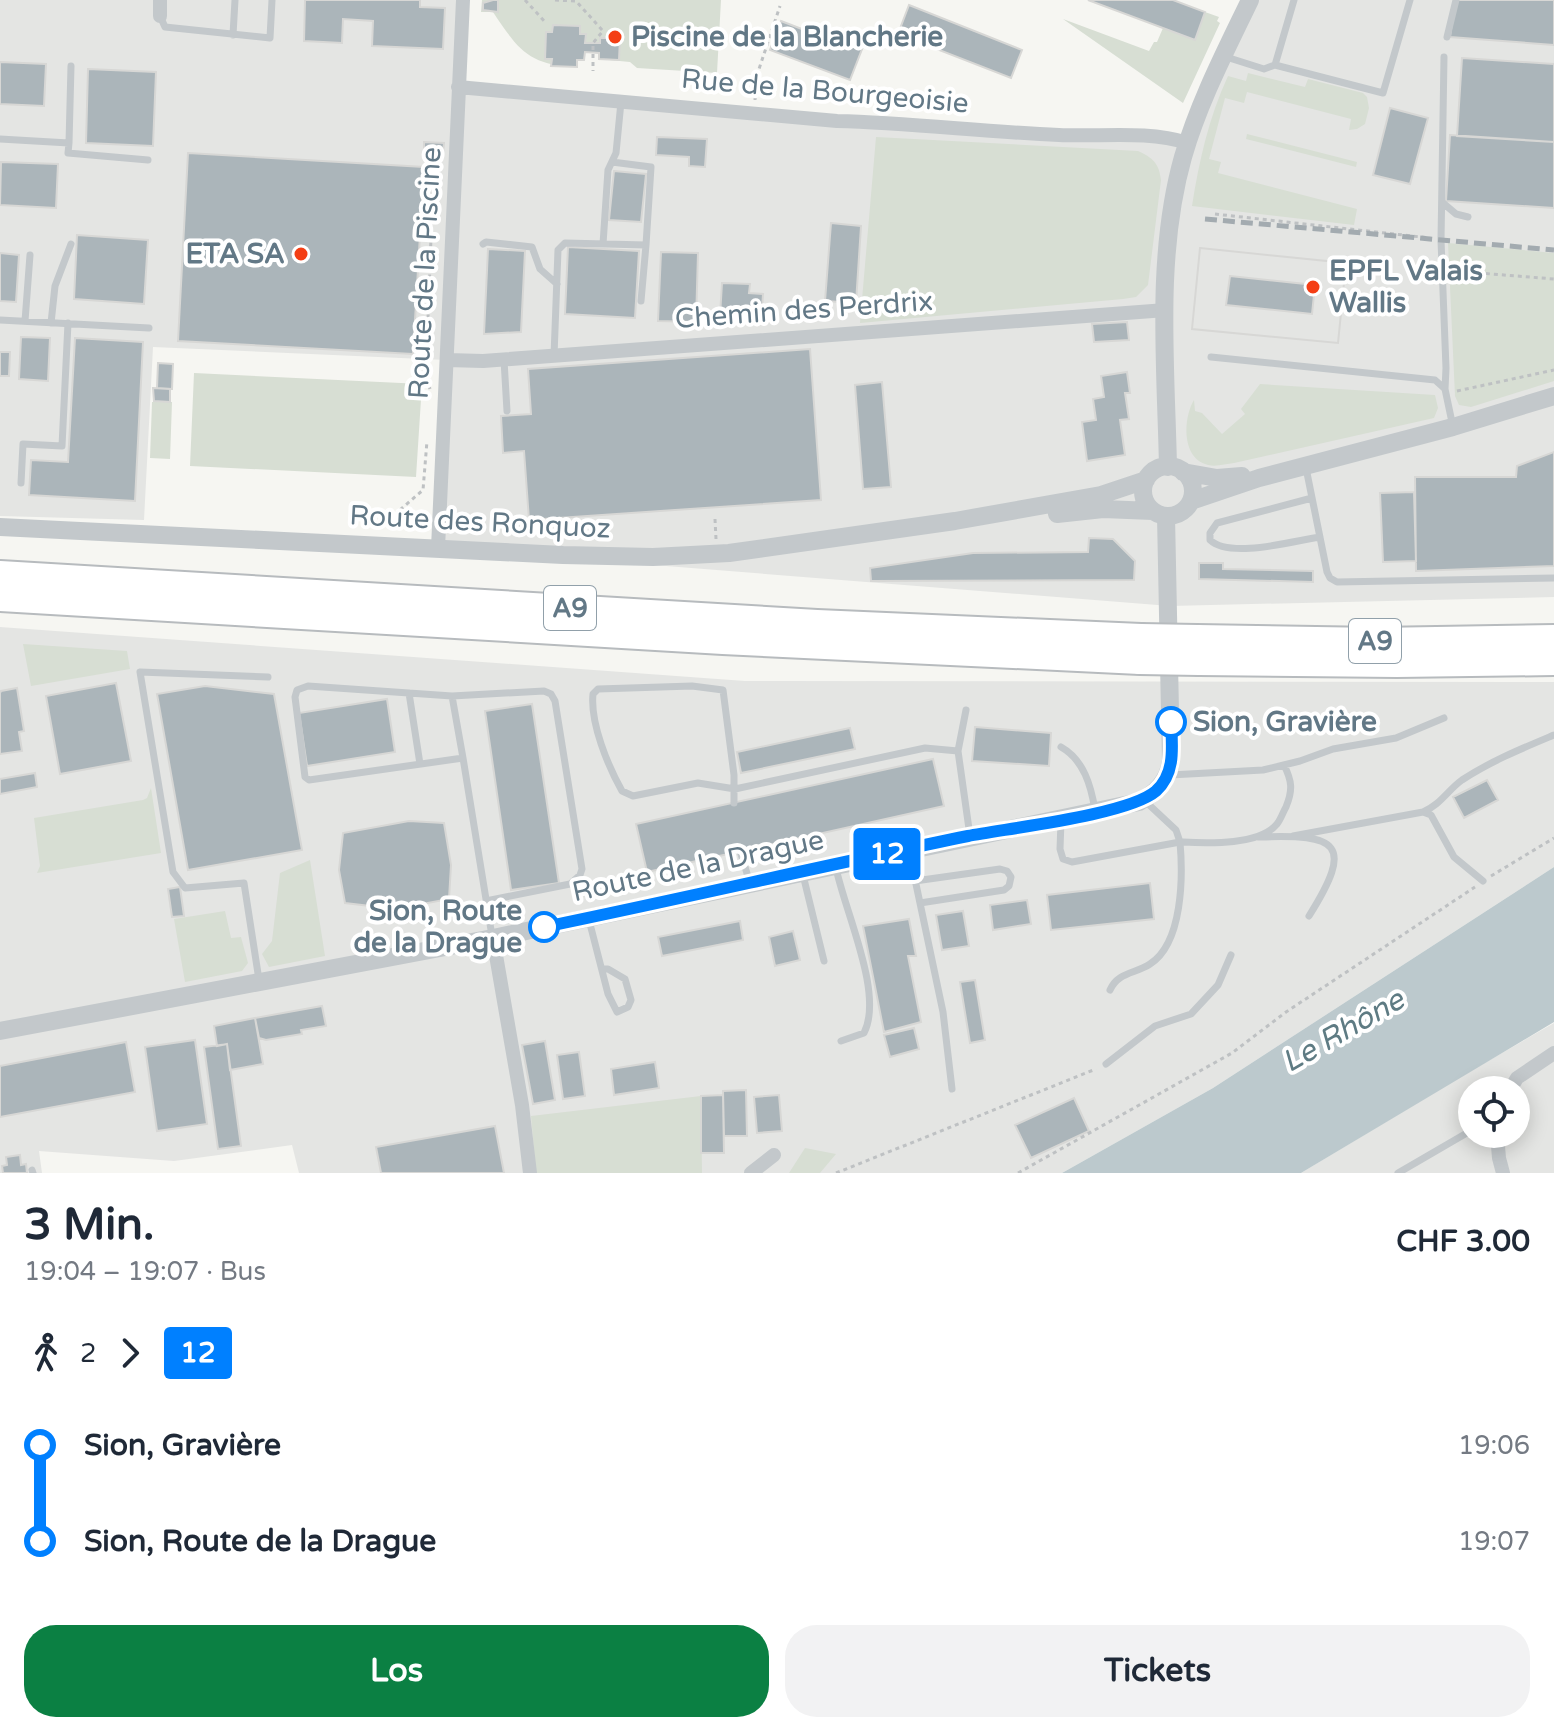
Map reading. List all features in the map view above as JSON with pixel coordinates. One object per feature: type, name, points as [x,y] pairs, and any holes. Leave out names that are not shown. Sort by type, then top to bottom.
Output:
[{"type":"highway","name":"A9","points":[[0,574],[801,622],[1140,649]]},
{"type":"highway","name":"A9","points":[[0,598],[755,643],[1198,650],[1397,664],[1554,662]]},
{"type":"highway","name":"A9","points":[[1198,650],[1554,638]]},
{"type":"street","points":[[160,0],[160,16]]},
{"type":"street","name":"Route de la Piscine","points":[[438,548],[463,0]]},
{"type":"street","points":[[1191,501],[1192,487],[1176,470],[1166,310],[1171,218],[1188,143],[1222,55],[1250,0]]},
{"type":"street","name":"Rue de la Bourgeoisie","points":[[458,87],[837,121],[1073,136],[1163,136],[1188,143]]},
{"type":"street","name":"Chemin des Perdrix","points":[[447,360],[504,360],[1166,310]]},
{"type":"street","points":[[1159,513],[1183,511],[1191,501],[1554,396]]},
{"type":"street","points":[[1143,800],[1157,790],[1168,775],[1172,748],[1159,513],[1144,497],[1146,480],[1155,470],[1176,470],[1217,478],[1303,467]]},
{"type":"street","name":"Route des Ronquoz","points":[[0,527],[653,557],[708,555],[955,521],[1101,495],[1146,480]]},
{"type":"street","name":"Route des Ronquoz","points":[[955,521],[1103,509],[1159,513]]},
{"type":"street","name":"Route de la Drague","points":[[0,1031],[493,938],[1143,800]]},
{"type":"street","points":[[493,938],[522,1105],[530,1173]]},
{"type":"street","points":[[1520,1076],[1554,1053]]},
{"type":"street","points":[[1498,1148],[1503,1173]]},
{"type":"street","points":[[751,1173],[774,1155]]},
{"type":"lane","points":[[233,35],[235,0]]},
{"type":"lane","points":[[160,16],[165,27],[270,38],[272,0]]},
{"type":"lane","points":[[1275,65],[1294,0]]},
{"type":"lane","points":[[1379,104],[1410,0]]},
{"type":"lane","points":[[1447,37],[1456,0]]},
{"type":"lane","points":[[1222,55],[1232,61],[1264,69],[1275,65],[1383,93]]},
{"type":"lane","points":[[1444,57],[1442,270],[1445,391],[1453,427]]},
{"type":"lane","points":[[71,66],[68,153],[148,160]]},
{"type":"lane","points":[[603,244],[608,170],[616,153],[621,100]]},
{"type":"lane","points":[[0,139],[69,143]]},
{"type":"lane","points":[[612,162],[651,167],[641,301]]},
{"type":"lane","points":[[1442,201],[1456,214],[1468,217]]},
{"type":"lane","points":[[554,356],[558,250],[561,246],[565,243],[646,245]]},
{"type":"lane","points":[[51,323],[55,286],[71,244]]},
{"type":"lane","points":[[483,244],[532,247],[540,269],[557,284]]},
{"type":"lane","points":[[25,321],[30,255]]},
{"type":"lane","points":[[0,320],[149,328]]},
{"type":"lane","points":[[21,483],[23,444],[62,446],[68,323]]},
{"type":"lane","points":[[1211,357],[1435,380],[1445,391]]},
{"type":"lane","points":[[504,360],[507,411]]},
{"type":"lane","points":[[1303,467],[1327,572],[1337,582],[1554,578]]},
{"type":"lane","points":[[1312,498],[1217,523],[1210,533],[1210,540],[1214,545],[1235,550],[1320,537]]},
{"type":"lane","points":[[259,982],[244,883],[185,888],[173,872],[140,672],[268,677]]},
{"type":"lane","points":[[463,758],[309,780],[305,777],[295,697],[297,690],[308,686],[452,696],[544,691],[551,694],[555,701],[582,869],[570,884],[486,901]]},
{"type":"lane","points":[[734,803],[735,789],[723,690],[692,686],[598,689],[593,694],[592,704],[604,752],[622,791],[633,796],[698,783],[735,789],[925,748],[958,751]]},
{"type":"lane","points":[[409,693],[420,764]]},
{"type":"lane","points":[[452,696],[493,938]]},
{"type":"lane","points":[[966,710],[958,751],[970,836]]},
{"type":"lane","points":[[1168,775],[1263,770],[1333,749],[1396,738],[1444,718]]},
{"type":"lane","points":[[1293,836],[1436,807],[1458,783],[1480,769],[1554,735]]},
{"type":"lane","points":[[1061,747],[1078,761],[1086,774],[1096,812]]},
{"type":"lane","points":[[1256,837],[1276,826],[1291,796],[1292,782],[1284,765]]},
{"type":"lane","points":[[1110,990],[1123,975],[1152,963],[1173,929],[1182,870],[1180,842],[1176,830],[1143,800]]},
{"type":"lane","points":[[1423,812],[1431,815],[1454,857],[1483,881]]},
{"type":"lane","points":[[1061,819],[1060,849],[1063,859],[1072,862],[1180,842],[1293,836],[1320,839],[1331,848],[1336,861],[1326,890],[1309,916]]},
{"type":"lane","points":[[909,849],[943,1012],[952,1089]]},
{"type":"lane","points":[[740,851],[750,884]]},
{"type":"lane","points":[[836,865],[841,895],[863,961],[872,1000],[869,1024],[864,1033],[841,1041]]},
{"type":"lane","points":[[915,881],[1000,869],[1007,871],[1011,877],[1009,886],[1004,890],[920,903]]},
{"type":"lane","points":[[802,873],[824,961]]},
{"type":"lane","points":[[588,918],[608,994],[617,1012],[628,1007],[631,1000],[625,979],[602,969]]},
{"type":"lane","points":[[1106,1064],[1155,1026],[1191,1014],[1218,985],[1231,955]]},
{"type":"lane","points":[[1398,1173],[1458,1138]]},
{"type":"path","points":[[525,0],[546,23]]},
{"type":"path","points":[[555,0],[576,1],[603,31],[593,43],[593,71]]},
{"type":"path","points":[[755,100],[757,75],[780,6]]},
{"type":"path","points":[[430,390],[423,367],[427,345],[433,184],[439,174],[440,162]]},
{"type":"path","points":[[1215,214],[1434,239],[1442,234]]},
{"type":"path","points":[[1442,270],[1554,279]]},
{"type":"path","points":[[1445,391],[1554,370]]},
{"type":"path","points":[[394,515],[423,490],[427,433]]},
{"type":"path","points":[[715,519],[717,544]]},
{"type":"path","points":[[1018,1173],[1232,1053],[1286,1012],[1483,881],[1554,838]]},
{"type":"path","points":[[836,1173],[1106,1064]]},
{"type":"shaded area","points":[[0,0],[463,0],[458,87],[1188,142],[1250,0],[1554,0],[1554,597],[1170,606],[438,548],[446,360],[153,347],[144,520],[0,516]]},
{"type":"shaded area","name":"Piscine de la Blancherie","points":[[482,0],[721,0],[717,73],[637,68],[630,62],[599,59],[598,53],[585,53],[584,60],[578,60],[577,67],[547,63],[518,46],[493,12],[481,12]]},
{"type":"shaded area","points":[[1205,12],[1219,17],[1217,21],[1220,23],[1183,103],[1063,19],[1149,51],[1163,28],[1194,40]]},
{"type":"shaded area","points":[[1248,73],[1305,87],[1308,79],[1363,93],[1367,97],[1369,108],[1365,124],[1349,130],[1351,119],[1247,92],[1244,103],[1225,98],[1209,159],[1221,162],[1218,173],[1357,209],[1354,225],[1192,206],[1206,140],[1221,92],[1228,76],[1246,81]]},
{"type":"shaded area","points":[[1247,134],[1357,162],[1356,167],[1246,139]]},
{"type":"shaded area","points":[[876,137],[1138,151],[1157,165],[1161,180],[1148,285],[1136,297],[1123,299],[860,323]]},
{"type":"shaded area","points":[[1448,243],[1554,253],[1554,381],[1471,407],[1459,405],[1455,396]]},
{"type":"shaded area","points":[[194,373],[422,384],[416,477],[190,466]]},
{"type":"shaded area","points":[[1260,384],[1435,395],[1438,408],[1434,418],[1234,463],[1211,466],[1199,461],[1189,447],[1186,427],[1194,400],[1195,411],[1202,413],[1222,434],[1245,414],[1241,409]]},
{"type":"shaded area","points":[[152,402],[172,402],[170,459],[150,458]]},
{"type":"shaded area","points":[[0,627],[745,681],[1554,682],[1554,867],[1213,1088],[1062,1173],[299,1173],[292,1145],[174,1161],[39,1151],[42,1173],[0,1173]]},
{"type":"shaded area","points":[[23,644],[127,651],[130,669],[31,686]]},
{"type":"shaded area","points":[[151,788],[161,853],[37,873],[40,866],[34,818],[143,800]]},
{"type":"shaded area","points":[[310,860],[325,956],[269,967],[262,954],[272,941],[280,873]]},
{"type":"shaded area","points":[[225,911],[231,938],[241,937],[248,963],[242,971],[185,982],[174,919]]},
{"type":"shaded area","points":[[1554,1023],[1554,1173],[1301,1173],[1458,1078],[1458,1148],[1530,1148],[1530,1076],[1462,1076]]},
{"type":"shaded area","points":[[701,1096],[702,1173],[536,1173],[531,1116]]},
{"type":"shaded area","points":[[805,1148],[836,1154],[820,1173],[789,1173]]},
{"type":"water","name":"Le Rhône","points":[[1554,867],[1554,1022],[1464,1076],[1458,1076],[1458,1079],[1301,1173],[1062,1173],[1213,1088]]},
{"type":"building","points":[[305,0],[420,0],[420,7],[445,8],[443,49],[372,46],[373,21],[343,19],[342,43],[304,41]]},
{"type":"building","points":[[498,0],[498,12],[483,10],[483,3]]},
{"type":"building","points":[[1088,0],[1173,0],[1205,12],[1195,40]]},
{"type":"building","points":[[1455,0],[1554,0],[1554,45],[1450,37]]},
{"type":"building","points":[[909,5],[1022,50],[1011,78],[898,34]]},
{"type":"building","points":[[781,21],[838,43],[841,35],[864,44],[850,80],[770,50]]},
{"type":"building","points":[[553,25],[580,26],[580,34],[586,34],[585,43],[600,43],[600,38],[620,38],[619,60],[599,59],[599,53],[585,52],[584,60],[577,60],[577,67],[551,66],[552,59],[545,59],[546,32],[552,32]]},
{"type":"building","points":[[1462,58],[1554,64],[1554,142],[1457,136]]},
{"type":"building","points":[[0,62],[46,64],[44,106],[0,104]]},
{"type":"building","points":[[88,69],[156,72],[153,146],[86,143]]},
{"type":"building","points":[[1390,108],[1428,118],[1410,184],[1373,175]]},
{"type":"building","points":[[1450,135],[1554,142],[1554,208],[1446,201]]},
{"type":"building","points":[[657,137],[707,139],[705,167],[689,166],[689,157],[656,155]]},
{"type":"building","points":[[424,142],[444,143],[443,154],[424,153]]},
{"type":"building","name":"ETA SA","points":[[188,153],[424,167],[413,354],[178,341]]},
{"type":"building","points":[[1,162],[58,164],[56,208],[0,205]]},
{"type":"building","points":[[614,171],[646,174],[641,222],[609,220]]},
{"type":"building","points":[[831,223],[861,226],[856,303],[825,301]]},
{"type":"building","points":[[77,235],[148,240],[144,304],[74,299]]},
{"type":"building","points":[[568,247],[639,251],[635,318],[565,314]]},
{"type":"building","points":[[1200,248],[1346,263],[1338,343],[1192,329]],"holes":[[[1230,276],[1315,285],[1312,314],[1226,305]]]},
{"type":"building","points":[[1200,248],[1346,263],[1338,343],[1192,329]]},
{"type":"building","points":[[488,249],[525,251],[521,332],[484,334]]},
{"type":"building","points":[[661,252],[698,253],[696,322],[658,321]]},
{"type":"building","points":[[0,253],[19,255],[16,302],[0,301]]},
{"type":"building","points":[[722,283],[750,284],[749,293],[763,294],[762,309],[748,308],[747,318],[720,316]]},
{"type":"building","points":[[1127,322],[1129,340],[1094,342],[1092,324]]},
{"type":"building","points":[[21,337],[50,338],[48,381],[19,379]]},
{"type":"building","points":[[75,338],[143,342],[135,501],[29,495],[31,460],[68,462]]},
{"type":"building","points":[[810,349],[821,500],[529,520],[524,451],[503,453],[501,416],[531,414],[528,369]]},
{"type":"building","points":[[0,352],[10,352],[9,376],[0,376]]},
{"type":"building","points":[[158,363],[173,364],[172,389],[157,388]]},
{"type":"building","points":[[1127,372],[1130,393],[1125,393],[1129,419],[1120,420],[1125,455],[1087,461],[1082,422],[1096,420],[1093,399],[1104,397],[1101,376]]},
{"type":"building","points":[[882,382],[891,487],[863,489],[855,385]]},
{"type":"building","points":[[153,388],[170,389],[170,402],[154,401]]},
{"type":"building","points":[[1554,452],[1554,566],[1416,571],[1415,477],[1516,477],[1517,466]]},
{"type":"building","points":[[1414,492],[1416,561],[1383,562],[1380,493]]},
{"type":"building","points":[[1089,538],[1113,539],[1135,561],[1134,580],[871,581],[870,568],[973,553],[1088,552]]},
{"type":"building","points":[[1199,563],[1223,563],[1223,569],[1313,571],[1313,582],[1199,579]]},
{"type":"building","points":[[116,683],[131,761],[60,774],[46,696]]},
{"type":"building","points":[[205,686],[274,694],[302,850],[188,870],[157,694]]},
{"type":"building","points":[[17,688],[24,731],[19,732],[22,751],[0,754],[0,693]]},
{"type":"building","points":[[387,699],[395,752],[307,766],[299,713]]},
{"type":"building","points":[[532,704],[559,883],[511,890],[485,711]]},
{"type":"building","points":[[975,727],[1051,733],[1049,766],[972,761]]},
{"type":"building","points":[[850,728],[855,749],[741,773],[737,752]]},
{"type":"building","points":[[933,759],[944,806],[647,872],[636,824]]},
{"type":"building","points":[[35,773],[37,787],[0,794],[0,779]]},
{"type":"building","points":[[1487,780],[1498,800],[1464,818],[1453,797]]},
{"type":"building","points":[[409,821],[444,823],[451,865],[449,899],[396,909],[345,903],[339,870],[343,833]]},
{"type":"building","points":[[1150,883],[1154,919],[1051,930],[1047,895]]},
{"type":"building","points":[[180,887],[184,916],[172,917],[168,889]]},
{"type":"building","points":[[1027,900],[1031,924],[993,930],[990,905]]},
{"type":"building","points":[[963,911],[969,946],[942,950],[936,915]]},
{"type":"building","points":[[909,919],[916,956],[908,956],[921,1022],[884,1032],[863,926]]},
{"type":"building","points":[[740,921],[743,940],[662,956],[658,937]]},
{"type":"building","points":[[793,931],[800,960],[775,966],[769,937]]},
{"type":"building","points":[[975,980],[985,1040],[970,1043],[960,982]]},
{"type":"building","points":[[322,1006],[326,1026],[301,1030],[302,1034],[266,1040],[259,1038],[255,1018]]},
{"type":"building","points":[[255,1018],[263,1064],[230,1070],[227,1044],[217,1046],[214,1026]]},
{"type":"building","points":[[914,1028],[919,1049],[890,1057],[884,1035]]},
{"type":"building","points":[[195,1040],[207,1124],[157,1131],[145,1047]]},
{"type":"building","points":[[545,1041],[555,1100],[533,1104],[522,1045]]},
{"type":"building","points":[[126,1042],[135,1092],[0,1117],[0,1066]]},
{"type":"building","points":[[227,1044],[241,1146],[218,1149],[204,1047]]},
{"type":"building","points":[[579,1052],[585,1096],[563,1099],[557,1055]]},
{"type":"building","points":[[655,1062],[659,1088],[614,1095],[611,1069]]},
{"type":"building","points":[[746,1090],[747,1136],[724,1136],[723,1091]]},
{"type":"building","points":[[723,1095],[724,1153],[701,1153],[701,1096]]},
{"type":"building","points":[[779,1095],[782,1131],[757,1133],[754,1097]]},
{"type":"building","points":[[1074,1098],[1089,1131],[1031,1158],[1015,1125]]},
{"type":"building","points":[[495,1126],[504,1173],[381,1173],[376,1147]]},
{"type":"building","points":[[20,1155],[21,1165],[26,1164],[27,1173],[3,1173],[2,1166],[7,1165],[6,1157]]},
{"type":"railway","points":[[1205,219],[1554,250]]},
{"type":"bus line","name":"12","points":[[544,927],[1133,804],[1157,790],[1168,775],[1172,758],[1171,722]]},
{"type":"place","name":"Piscine de la Blancherie","points":[[615,37]]},
{"type":"place","name":"ETA SA","points":[[301,254]]},
{"type":"place","name":"EPFL Valais Wallis","points":[[1313,287]]},
{"type":"place","name":"Sion, Gravière","points":[[1171,722]]},
{"type":"place","name":"Sion, Route de la Drague","points":[[544,927]]}]
